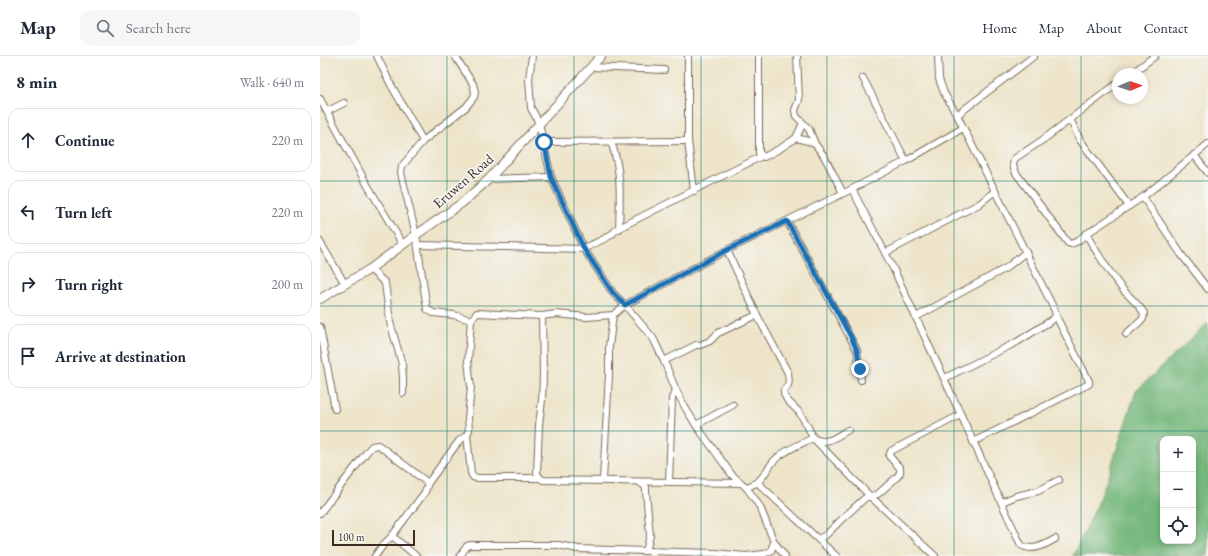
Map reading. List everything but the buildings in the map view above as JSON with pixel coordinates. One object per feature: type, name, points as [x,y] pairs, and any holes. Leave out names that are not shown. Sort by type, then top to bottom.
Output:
[{"type":"street","points":[[377,56],[390,83],[423,141]]},
{"type":"street","points":[[455,56],[473,84],[475,92],[474,97],[466,107],[423,141],[402,166],[401,173],[418,245],[427,308],[433,313],[454,315],[471,320]]},
{"type":"street","points":[[532,56],[529,79],[531,108],[539,123],[551,177],[584,249],[613,293],[653,338],[676,390],[696,425],[732,474],[746,488],[760,507],[774,542],[785,556]]},
{"type":"street","name":"Eruwen Road","points":[[320,299],[370,269],[462,203],[489,179],[601,56]]},
{"type":"street","points":[[688,56],[688,142],[694,191]]},
{"type":"street","points":[[759,56],[758,132],[759,153],[762,156]]},
{"type":"street","points":[[797,56],[799,100],[795,110],[796,116],[809,129],[815,144],[824,156],[843,193]]},
{"type":"street","points":[[938,56],[939,79],[944,93],[957,115],[1026,252],[1089,381],[1089,384],[973,442]]},
{"type":"street","points":[[957,115],[1034,56]]},
{"type":"street","points":[[1139,68],[1155,56]]},
{"type":"street","points":[[591,67],[664,70]]},
{"type":"street","points":[[863,78],[906,161]]},
{"type":"street","points":[[1112,88],[1014,159],[1013,164],[1016,173],[1068,243],[1071,244],[1078,241],[1086,234],[1143,197],[1208,144]]},
{"type":"street","points":[[320,99],[402,245]]},
{"type":"street","points":[[328,112],[344,102]]},
{"type":"street","points":[[1070,119],[1080,140],[1129,206]]},
{"type":"street","points":[[418,245],[584,249],[619,229],[762,156],[764,157],[781,148],[796,138],[803,123]]},
{"type":"street","points":[[741,483],[543,480],[540,478],[473,477],[471,473],[467,435],[469,430],[468,418],[471,387],[468,361],[471,320],[477,313],[542,316],[556,314],[587,317],[613,315],[625,305],[727,250],[852,189],[906,161],[963,128]]},
{"type":"street","points":[[796,138],[808,140],[815,144]]},
{"type":"street","points":[[544,142],[688,142]]},
{"type":"street","points":[[612,142],[617,156],[620,198],[619,229]]},
{"type":"street","points":[[1194,155],[1208,173]]},
{"type":"street","points":[[489,179],[551,177]]},
{"type":"street","points":[[852,189],[885,253],[945,378],[960,415],[1021,545],[1029,548],[1044,546],[1055,539]]},
{"type":"street","points":[[885,253],[979,204],[995,191]]},
{"type":"street","points":[[1143,197],[1181,254],[1208,289]]},
{"type":"street","points":[[787,221],[857,350],[860,380]]},
{"type":"street","points":[[1086,234],[1108,269],[1125,292],[1144,313],[1143,319],[1126,334]]},
{"type":"street","points":[[320,242],[345,284]]},
{"type":"street","points":[[727,250],[757,315],[788,373],[789,382],[788,386],[784,390],[787,400],[799,412],[813,438],[871,497],[935,556]]},
{"type":"street","points":[[916,317],[1006,268],[1026,252]]},
{"type":"street","points":[[370,269],[386,283],[390,322],[402,364],[403,393]]},
{"type":"street","points":[[603,480],[609,376],[608,347],[613,315]]},
{"type":"street","points":[[664,361],[696,345],[710,341],[718,333],[757,315]]},
{"type":"street","points":[[540,478],[537,473],[543,374],[542,316]]},
{"type":"street","points":[[945,378],[1017,342],[1056,316]]},
{"type":"street","points":[[320,327],[335,409]]},
{"type":"street","points":[[669,482],[672,398],[676,390]]},
{"type":"street","points":[[696,425],[733,405]]},
{"type":"street","points":[[818,539],[826,535],[866,498],[878,494],[897,477],[900,473],[900,468],[889,456],[891,451],[960,415]]},
{"type":"street","points":[[813,438],[821,442],[826,442],[848,430]]},
{"type":"street","points":[[375,556],[425,492],[428,483],[459,441],[467,435]]},
{"type":"street","points":[[746,488],[758,483],[776,458],[813,438]]},
{"type":"street","points":[[320,513],[372,446],[378,445],[428,483]]},
{"type":"street","points":[[1002,502],[1016,496],[1038,491],[1059,480]]},
{"type":"street","points":[[639,482],[646,487],[650,536],[646,551]]},
{"type":"street","points":[[758,483],[836,556]]},
{"type":"street","points":[[392,536],[416,556]]},
{"type":"street","points":[[460,556],[467,546],[470,545],[559,545],[578,549],[745,556],[764,554],[771,550],[774,542]]},
{"type":"green space","points":[[1208,323],[1208,556],[1073,556],[1101,497],[1136,391]]},
{"type":"route","points":[[544,142],[551,177],[584,249],[613,293],[625,305],[727,250],[787,221],[851,337],[857,350],[860,369]]}]
